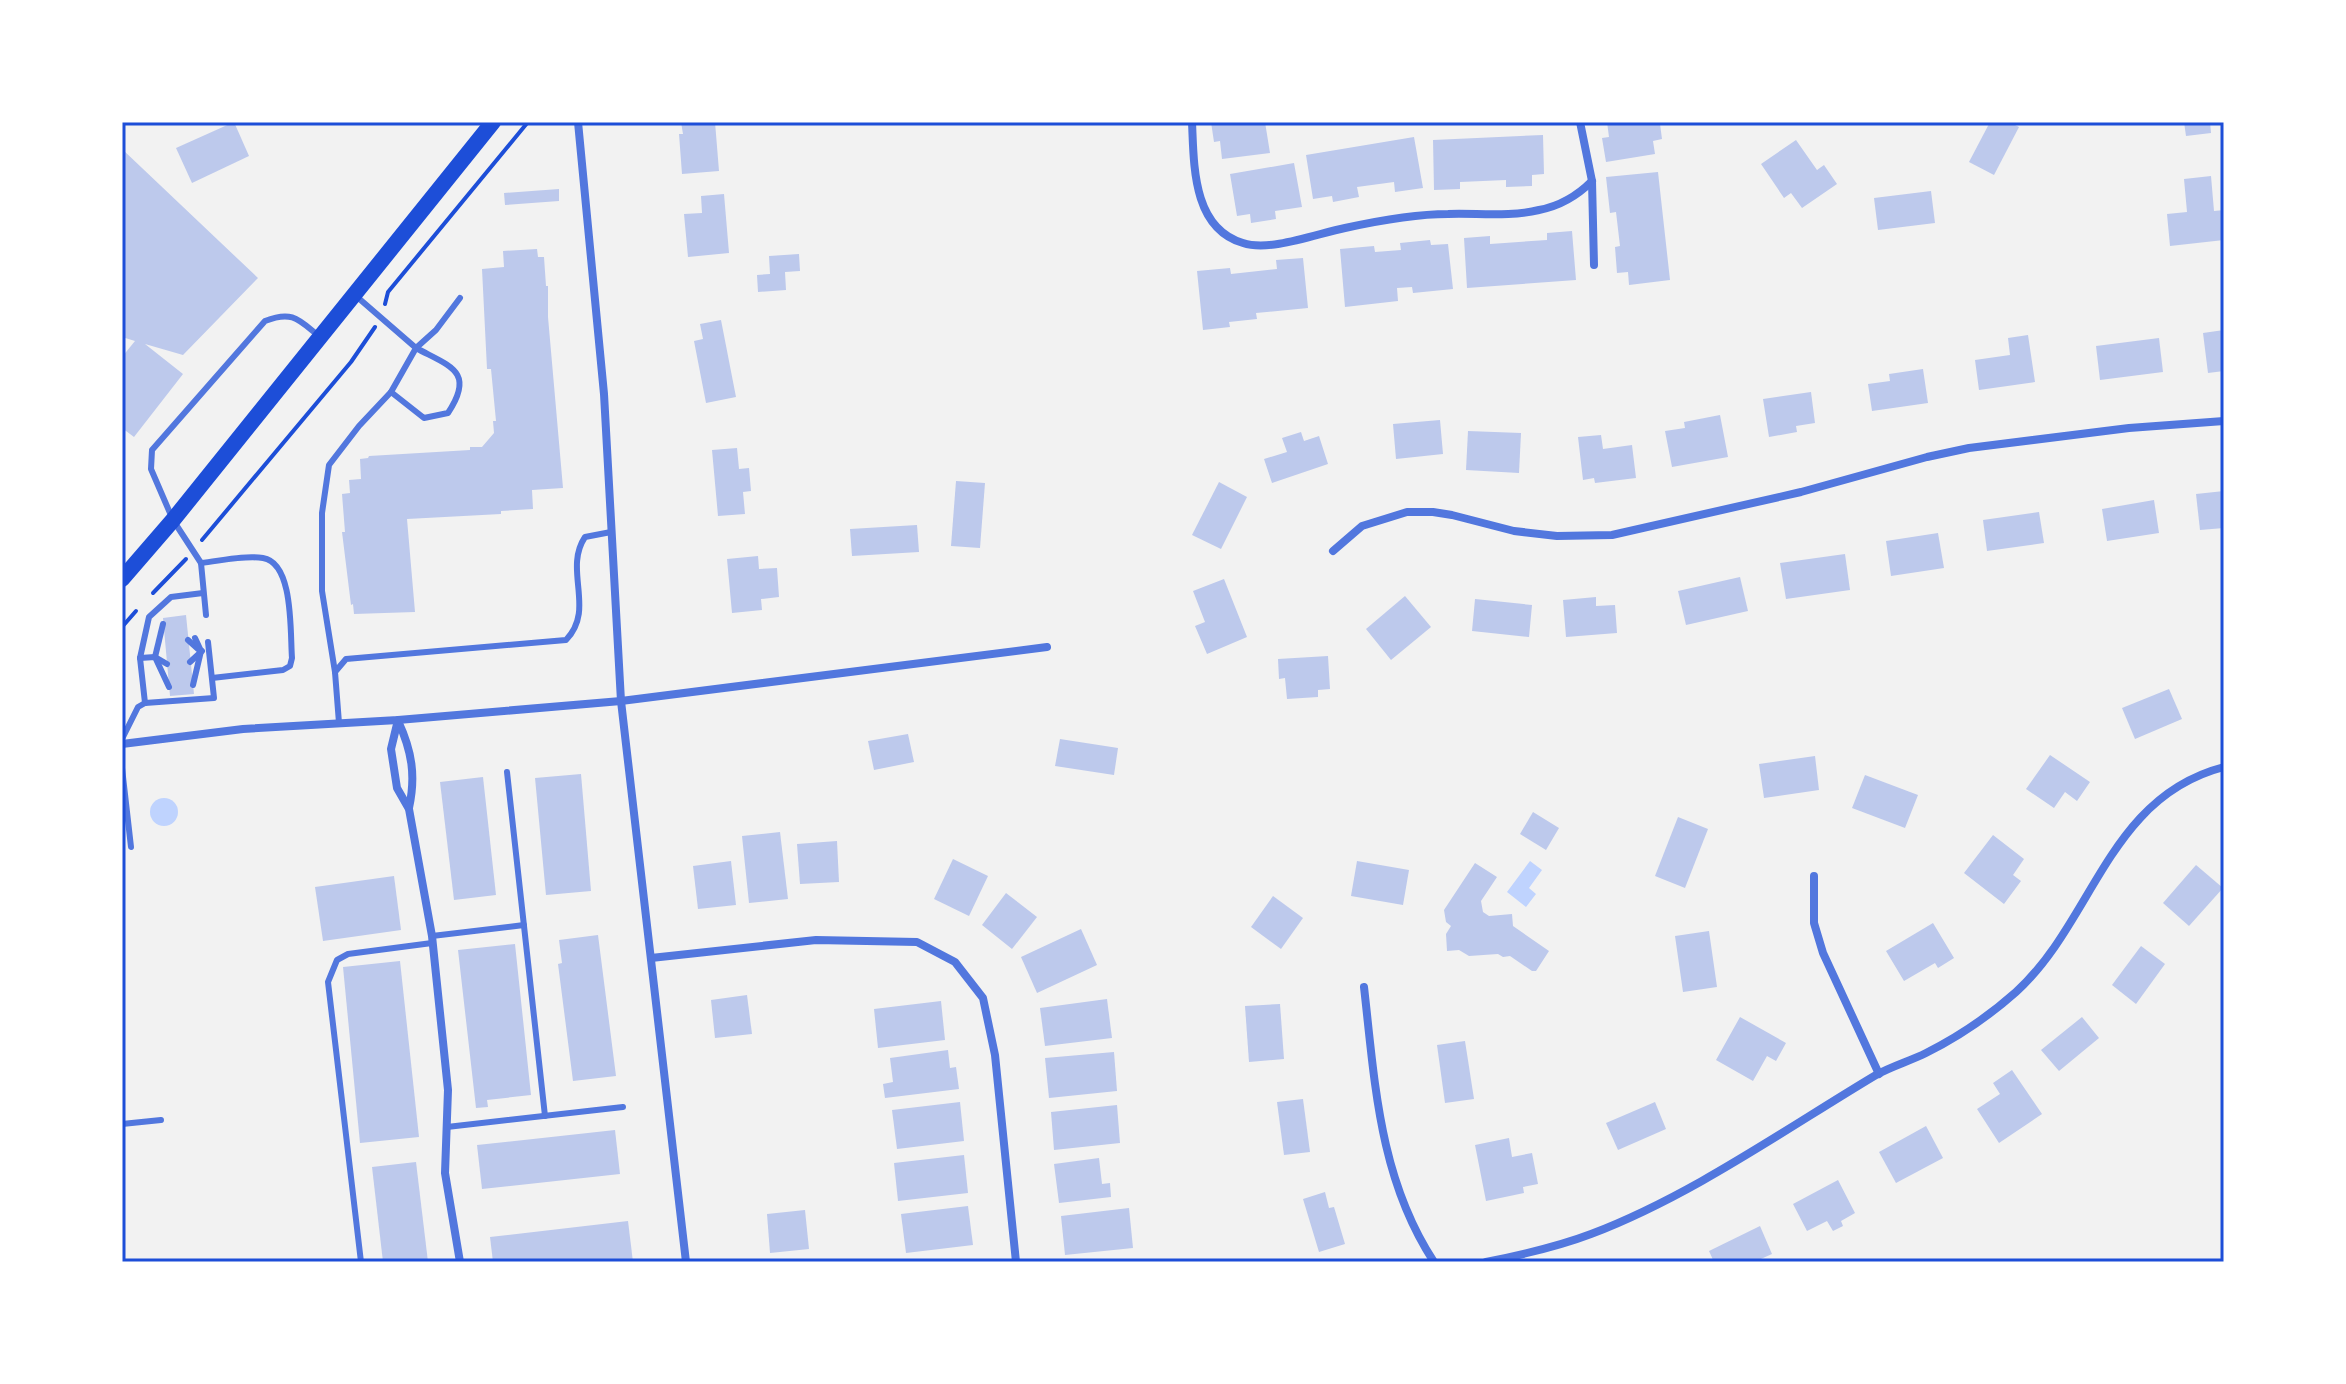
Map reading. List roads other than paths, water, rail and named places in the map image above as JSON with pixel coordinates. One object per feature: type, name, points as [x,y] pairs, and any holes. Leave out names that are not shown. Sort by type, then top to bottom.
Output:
[{"type":"main road","points":[[122,579],[173,520],[493,122]]},
{"type":"street","points":[[578,122],[604,394],[621,701],[686,1262]]},
{"type":"street","points":[[1192,122],[1196,183],[1203,204],[1213,223],[1242,243],[1266,246],[1348,227],[1443,214],[1540,210],[1564,203],[1592,181]]},
{"type":"street","points":[[1580,122],[1592,181],[1594,265]]},
{"type":"street","points":[[1333,551],[1362,526],[1407,512],[1452,515],[1514,531],[1557,536],[1612,535],[1801,492],[1969,448],[2129,428],[2224,421]]},
{"type":"street","points":[[122,742],[243,729],[398,720],[621,701],[1047,647]]},
{"type":"street","points":[[398,720],[410,746],[414,784],[409,809]]},
{"type":"street","points":[[398,720],[391,749],[397,788],[409,809],[432,940],[448,1090],[445,1173],[460,1262]]},
{"type":"street","points":[[1486,1262],[1551,1246],[1607,1227],[1704,1179],[1879,1074],[1926,1053],[1973,1025],[2019,989],[2052,952],[2104,865],[2136,820],[2172,789],[2203,772],[2224,767]]},
{"type":"street","points":[[1814,876],[1814,923],[1823,953],[1879,1074]]},
{"type":"street","points":[[651,958],[816,940],[917,942],[955,962],[983,998],[992,1041],[1016,1262]]},
{"type":"street","points":[[1364,987],[1380,1123],[1396,1185],[1415,1233],[1434,1262]]},
{"type":"lane","points":[[354,295],[416,348],[438,356],[460,378],[461,394],[448,413],[424,418],[391,392]]},
{"type":"lane","points":[[339,723],[335,672],[322,591],[322,513],[329,465],[391,392],[416,348],[436,330],[460,298]]},
{"type":"lane","points":[[206,615],[201,563],[173,520],[151,469],[150,460],[155,445],[265,321],[294,316],[320,337]]},
{"type":"lane","points":[[335,672],[346,659],[566,640],[576,630],[580,610],[578,547],[585,537],[611,532]]},
{"type":"lane","points":[[201,563],[262,558],[273,562],[285,577],[292,658],[290,666],[283,670],[212,678]]},
{"type":"lane","points":[[145,703],[140,658],[149,617],[171,597],[203,593]]},
{"type":"lane","points":[[163,624],[155,657],[169,687]]},
{"type":"lane","points":[[192,639],[201,651]]},
{"type":"lane","points":[[155,657],[165,642]]},
{"type":"lane","points":[[122,742],[138,707],[145,703],[214,698],[208,642]]},
{"type":"lane","points":[[190,662],[201,651],[209,651]]},
{"type":"lane","points":[[193,685],[201,651]]},
{"type":"lane","points":[[140,658],[155,657],[167,664]]},
{"type":"lane","points":[[122,768],[131,847]]},
{"type":"lane","points":[[507,772],[545,1116]]},
{"type":"lane","points":[[361,1262],[331,1015],[330,974],[337,960],[348,954],[524,925]]},
{"type":"lane","points":[[447,1127],[623,1107]]},
{"type":"lane","points":[[122,1124],[161,1120]]},
{"type":"water","points":[[164,798],[174,802],[178,812],[174,822],[164,826],[154,822],[150,812],[154,802]]},
{"type":"water","points":[[1530,861],[1542,870],[1529,888],[1536,894],[1526,907],[1507,892]]}]
